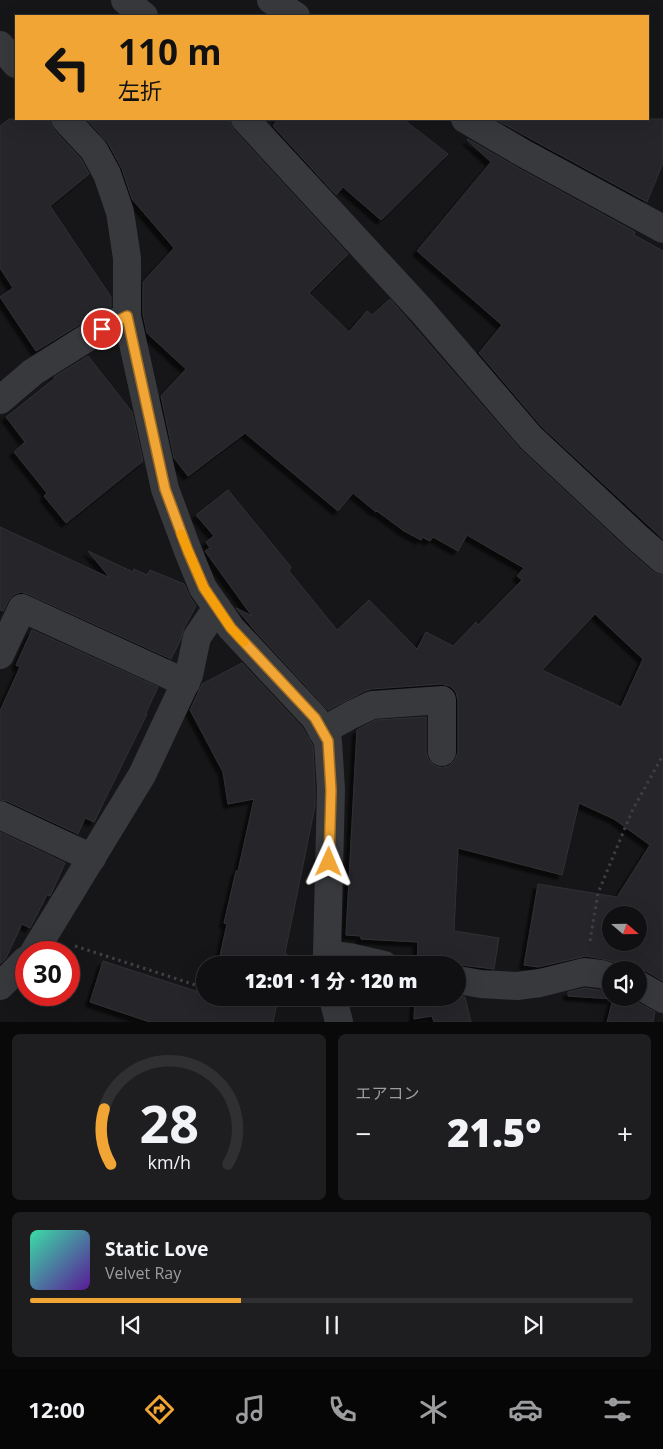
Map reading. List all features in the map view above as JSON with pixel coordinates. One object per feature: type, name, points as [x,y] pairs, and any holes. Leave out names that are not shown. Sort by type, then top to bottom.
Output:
[{"type":"street","points":[[125,0],[143,15]]},
{"type":"street","points":[[272,0],[294,15]]},
{"type":"street","points":[[66,120],[94,150],[107,174],[120,212],[127,258],[127,316],[165,489],[200,581],[231,628],[315,718],[328,741],[331,790],[328,956]]},
{"type":"street","points":[[246,120],[422,311],[531,438],[663,560]]},
{"type":"street","points":[[467,120],[523,153],[663,229]]},
{"type":"street","points":[[0,400],[33,372],[90,336],[127,316]]},
{"type":"street","points":[[0,655],[22,608],[186,683]]},
{"type":"street","points":[[41,941],[142,775],[190,675],[197,637],[217,608]]},
{"type":"street","points":[[322,731],[372,705],[442,700],[442,752]]},
{"type":"street","points":[[0,814],[92,858]]},
{"type":"street","points":[[0,986],[15,971]]},
{"type":"street","points":[[466,981],[517,986],[540,983],[584,972],[602,974]]},
{"type":"street","points":[[647,990],[663,999]]},
{"type":"street","points":[[335,1006],[338,1022]]},
{"type":"path","points":[[584,972],[598,893],[632,811],[663,754]]},
{"type":"path","points":[[80,955],[196,986]]},
{"type":"building","points":[[9,119],[50,120],[54,130],[81,159],[89,174],[50,206],[111,297],[111,307],[36,351],[0,297],[13,288],[0,268],[0,126]]},
{"type":"building","points":[[663,119],[663,163],[647,202],[497,120]]},
{"type":"building","points":[[87,120],[230,120],[234,130],[348,254],[309,293],[349,332],[367,311],[372,315],[390,299],[520,449],[628,550],[653,572],[663,575],[663,981],[647,972],[647,961],[611,961],[586,956],[538,967],[524,965],[538,884],[617,897],[650,845],[614,819],[579,803],[562,875],[458,848],[454,931],[499,938],[494,969],[466,966],[466,956],[417,956],[418,942],[361,939],[361,936],[346,935],[357,730],[376,720],[426,717],[426,752],[428,759],[435,766],[442,768],[449,766],[455,760],[458,752],[458,700],[456,692],[450,686],[441,684],[371,689],[328,710],[236,608],[252,616],[205,551],[210,548],[206,542],[214,536],[196,515],[228,490],[291,567],[289,571],[337,630],[369,600],[417,649],[426,632],[453,646],[476,622],[478,625],[522,580],[517,576],[524,568],[467,535],[458,551],[433,537],[430,541],[422,537],[421,540],[376,512],[353,493],[338,511],[245,433],[188,476],[174,458],[161,396],[186,369],[147,333],[143,314],[143,282],[174,248],[132,199],[122,169],[108,143]],"holes":[[[595,614],[643,659],[621,707],[542,670]]]},
{"type":"building","points":[[277,120],[404,120],[448,154],[381,220],[343,187],[336,195],[273,126]]},
{"type":"building","points":[[468,139],[635,232],[634,235],[663,251],[663,539],[542,427],[479,353],[502,325],[417,251],[491,162]]},
{"type":"building","points":[[88,356],[132,412],[143,461],[66,523],[44,496],[47,493],[14,452],[25,442],[6,417],[54,377]]},
{"type":"building","points":[[0,527],[110,578],[88,551],[133,572],[134,569],[147,575],[150,570],[184,584],[196,606],[171,659],[28,594],[21,592],[13,595],[3,611],[0,610]]},
{"type":"building","points":[[32,630],[158,687],[145,715],[147,714],[94,822],[85,818],[78,834],[7,801],[0,800],[0,711],[20,667],[16,665]]},
{"type":"building","points":[[242,663],[302,727],[313,746],[315,806],[285,953],[287,956],[220,956],[227,924],[224,923],[254,799],[228,804],[223,772],[190,710],[202,684]]},
{"type":"building","points":[[0,832],[65,863],[50,896],[47,895],[30,928],[22,924],[6,958],[0,964]]},
{"type":"building","points":[[103,961],[196,991],[196,1006],[276,1006],[273,1022],[150,1022],[90,1002]]},
{"type":"building","points":[[585,988],[602,991],[602,998],[568,996],[568,992]]},
{"type":"building","points":[[466,1001],[471,1022],[434,1022],[432,1016],[414,1019],[415,1006],[466,1006]]},
{"type":"building","points":[[611,1006],[644,1006],[655,1012],[653,1022],[607,1022]]},
{"type":"slow traffic","points":[[181,534],[204,588],[231,628],[244,642]]},
{"type":"route","points":[[102,329],[127,316],[165,489],[204,588],[231,628],[315,718],[328,741],[331,790],[329,862]]}]
